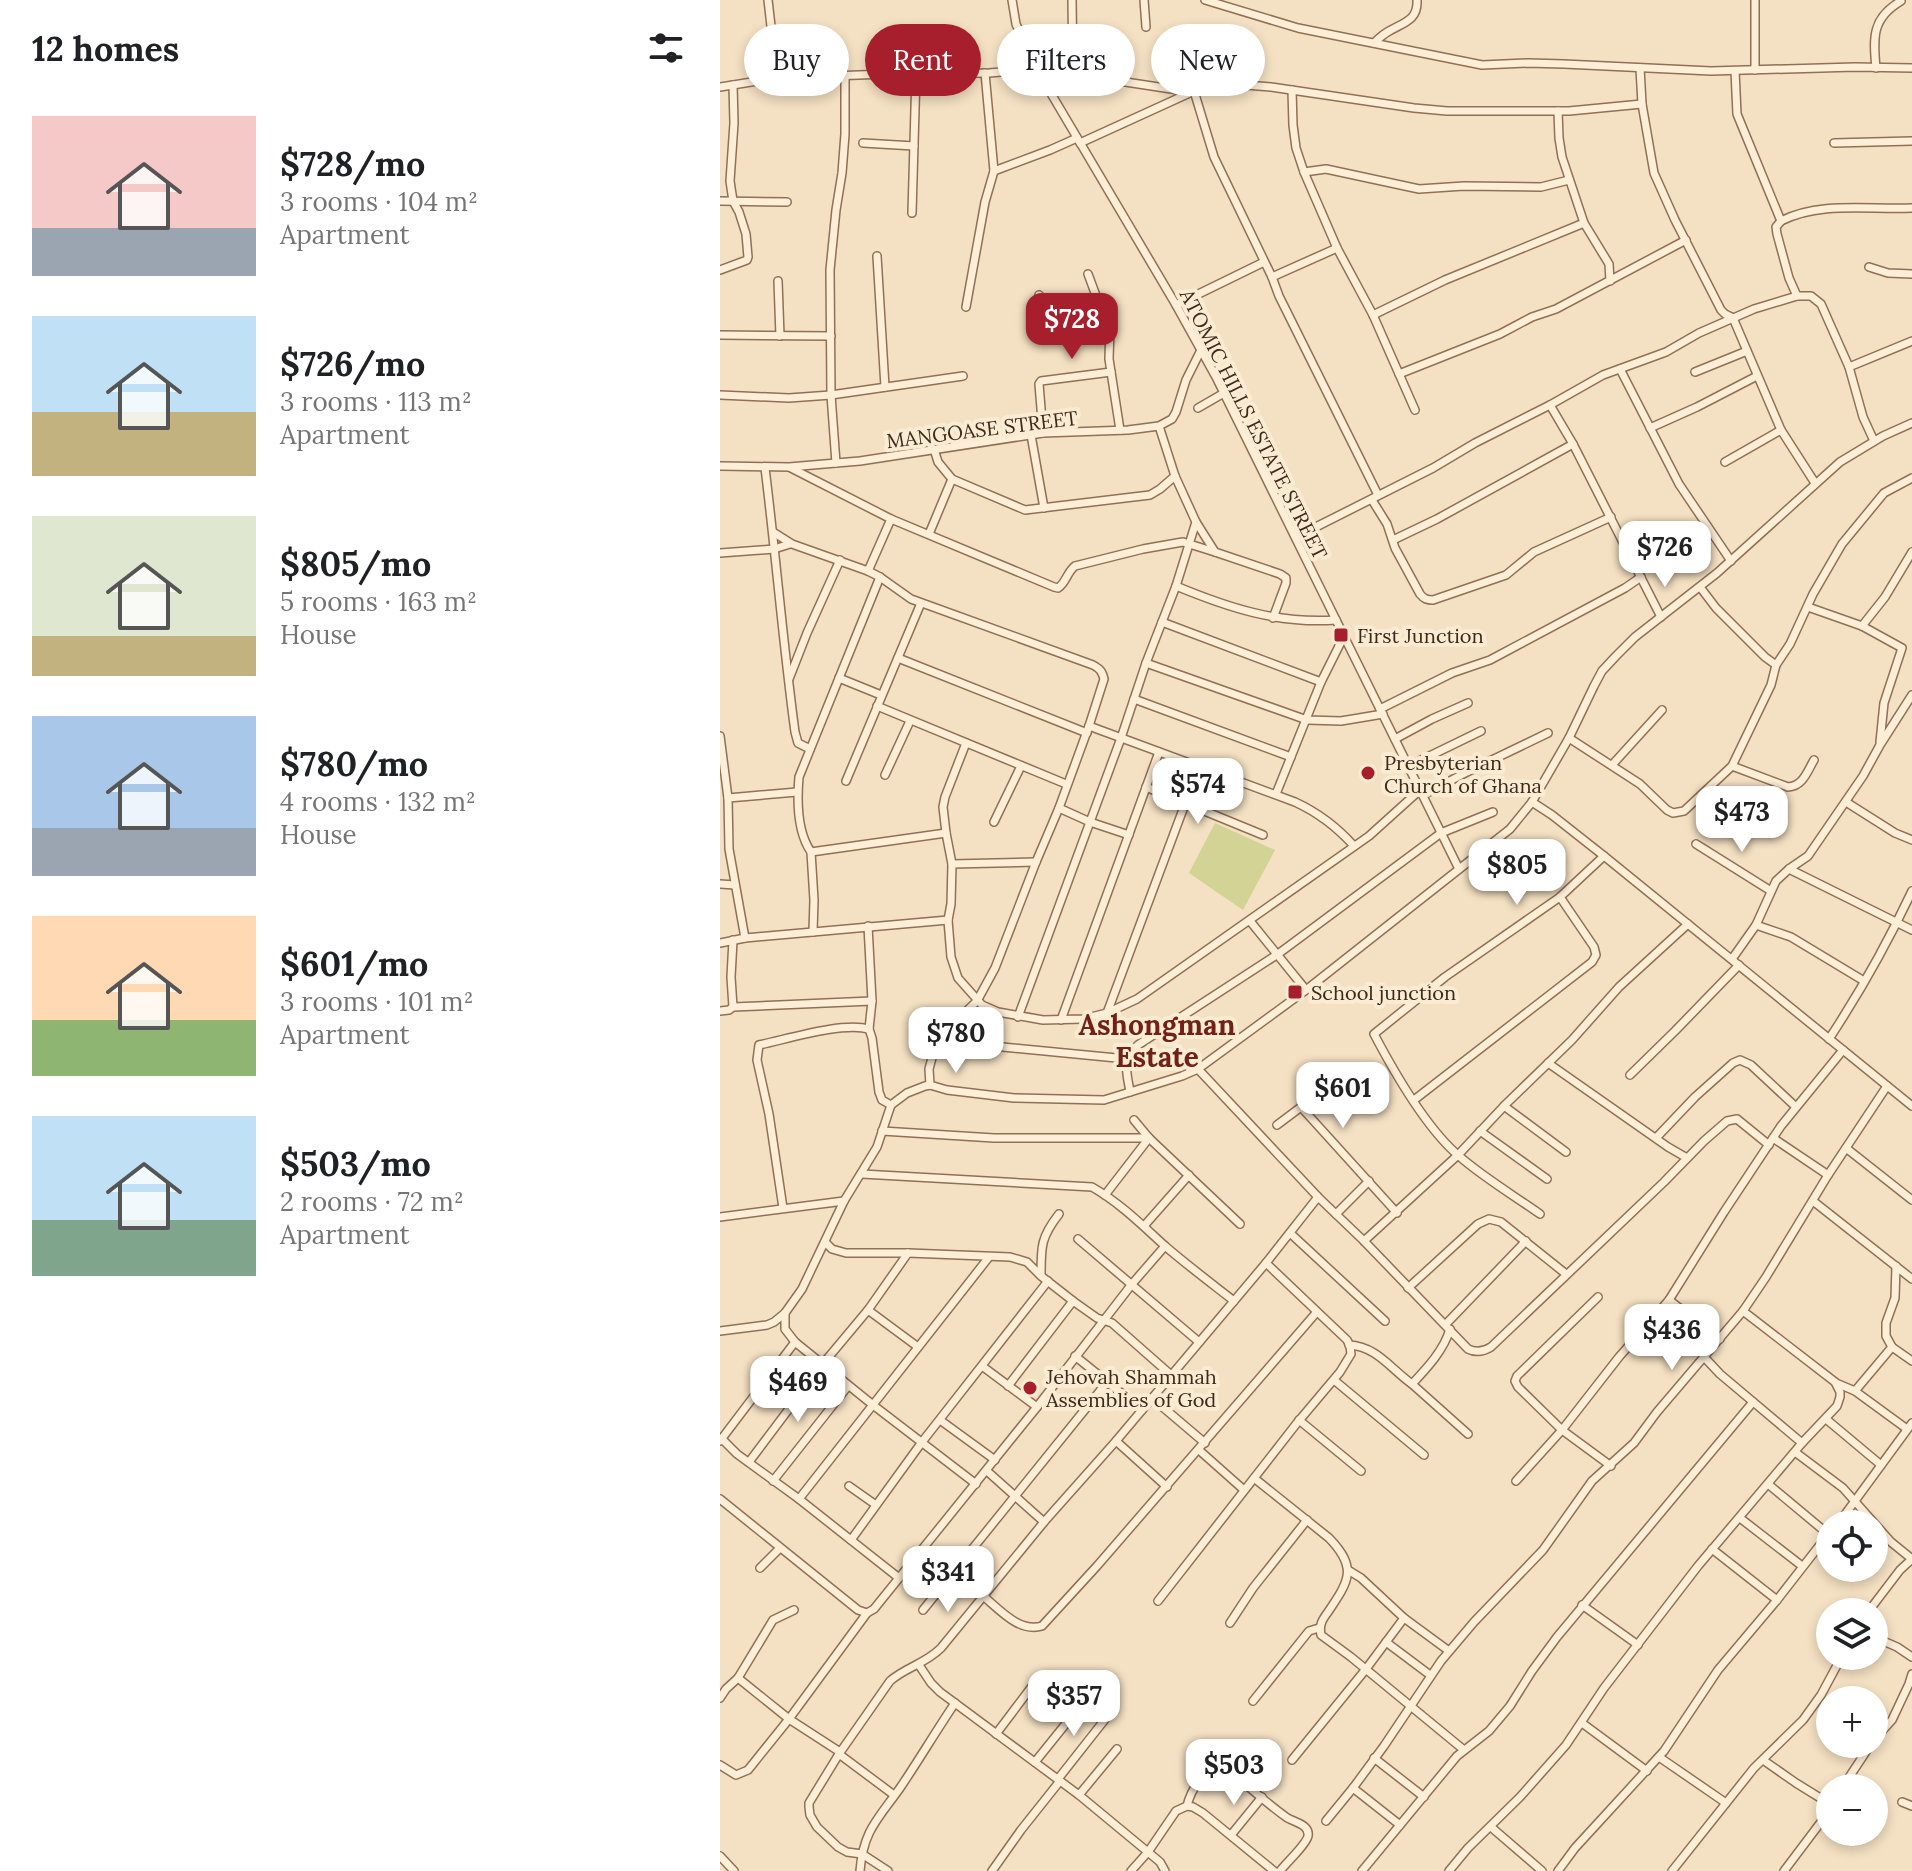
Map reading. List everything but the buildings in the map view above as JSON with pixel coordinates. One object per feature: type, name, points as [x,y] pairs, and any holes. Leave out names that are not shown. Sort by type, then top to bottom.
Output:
[{"type":"street","points":[[768,0],[771,24]]},
{"type":"street","name":"ATOMIC HILLS ESTATE STREET","points":[[1012,0],[1016,24]]},
{"type":"street","points":[[1072,0],[1072,24]]},
{"type":"street","points":[[1144,0],[1146,27]]},
{"type":"street","points":[[1205,0],[1298,28],[1482,65],[1540,63],[1735,71],[1912,68]]},
{"type":"street","points":[[1374,43],[1387,31],[1413,18],[1417,0]]},
{"type":"street","points":[[1755,0],[1755,70]]},
{"type":"street","points":[[1876,68],[1876,27],[1884,13],[1901,1]]},
{"type":"street","points":[[1640,68],[1642,104],[1654,173],[1721,310],[1733,318],[1781,430],[1815,483]]},
{"type":"street","points":[[1735,71],[1737,114],[1781,221]]},
{"type":"street","points":[[981,73],[997,72]]},
{"type":"street","points":[[966,307],[985,202],[994,171],[985,73]]},
{"type":"street","points":[[720,87],[744,83]]},
{"type":"street","points":[[720,270],[743,262],[748,257],[746,234],[733,201],[730,181],[733,85]]},
{"type":"street","points":[[1265,87],[1425,109],[1558,111],[1642,104]]},
{"type":"street","points":[[1292,90],[1296,148],[1304,172],[1415,410]]},
{"type":"street","points":[[836,463],[831,395],[830,270],[845,134],[845,96]]},
{"type":"street","points":[[912,213],[915,96]]},
{"type":"street","name":"ATOMIC HILLS ESTATE STREET","points":[[1052,96],[1176,305],[1224,393],[1459,869]]},
{"type":"street","points":[[994,171],[1182,96]]},
{"type":"street","points":[[1196,96],[1214,157],[1375,497],[1395,548],[1420,594],[1433,600],[1506,575],[1534,552],[1611,517]]},
{"type":"street","points":[[1558,111],[1560,148],[1584,223],[1609,264],[1624,273]]},
{"type":"street","points":[[1834,143],[1912,141]]},
{"type":"street","points":[[863,143],[914,146]]},
{"type":"street","points":[[1304,172],[1326,169],[1419,189],[1541,187],[1569,180]]},
{"type":"street","points":[[720,201],[787,202]]},
{"type":"street","points":[[1797,296],[1777,234],[1776,227],[1781,221],[1824,209],[1912,208]]},
{"type":"street","points":[[1373,315],[1445,280],[1584,223]]},
{"type":"street","points":[[1399,374],[1556,309],[1686,240]]},
{"type":"street","points":[[1272,277],[1337,248]]},
{"type":"street","points":[[877,256],[885,387]]},
{"type":"street","points":[[1176,305],[1264,262]]},
{"type":"street","points":[[1609,264],[1610,281]]},
{"type":"street","points":[[1869,267],[1888,273],[1912,274]]},
{"type":"street","points":[[1088,274],[1110,327],[1109,359],[1120,430]]},
{"type":"street","points":[[778,281],[780,336]]},
{"type":"street","points":[[1039,295],[1043,316],[1103,308]]},
{"type":"street","points":[[1296,537],[1420,475],[1588,383],[1666,352],[1733,318],[1797,296],[1811,296],[1821,304],[1849,367],[1863,417],[1874,441]]},
{"type":"street","points":[[720,335],[831,336]]},
{"type":"street","points":[[1849,367],[1912,341]]},
{"type":"street","points":[[1201,350],[1186,380],[1176,412],[1172,419],[1159,426],[1175,476],[1196,522],[1215,552]]},
{"type":"street","points":[[1695,372],[1747,351]]},
{"type":"street","points":[[1620,369],[1691,504],[1731,561]]},
{"type":"street","points":[[1043,433],[1041,381],[1111,372]]},
{"type":"street","points":[[720,395],[789,398],[831,395],[963,376]]},
{"type":"street","points":[[1650,428],[1757,376]]},
{"type":"street","points":[[1198,408],[1224,393]]},
{"type":"street","points":[[1550,405],[1661,617]]},
{"type":"street","points":[[720,1331],[767,1325],[785,1313],[802,1289],[844,1201],[877,1147],[891,1105],[907,1093],[930,1085],[1014,1098],[1104,1100],[1198,1069],[1306,990],[1510,829],[1532,802],[1569,738],[1602,671],[1635,637],[1731,561],[1840,462],[1912,423]]},
{"type":"street","name":"MANGOASE STREET","points":[[720,466],[765,468],[860,461],[1043,433],[1159,426]]},
{"type":"street","points":[[1725,462],[1781,430]]},
{"type":"street","points":[[1031,435],[1044,508]]},
{"type":"street","points":[[1393,540],[1573,444]]},
{"type":"street","points":[[934,449],[940,466],[952,479],[1025,510],[1150,495],[1175,476]]},
{"type":"street","points":[[789,467],[891,519],[1058,588],[1075,566],[1143,549],[1190,544],[1286,578],[1273,618]]},
{"type":"street","points":[[765,468],[795,732],[798,743],[810,749]]},
{"type":"street","points":[[1569,738],[1640,784],[1667,810],[1673,813],[1684,811],[1732,766],[1771,685],[1776,665],[1842,544],[1884,493],[1912,478]]},
{"type":"street","points":[[929,534],[952,479]]},
{"type":"street","points":[[868,571],[891,519]]},
{"type":"street","points":[[1018,1017],[1176,586],[1196,522]]},
{"type":"street","points":[[773,532],[792,544],[868,571],[921,603],[1100,669],[1104,679],[1059,808],[995,968],[977,1001],[962,1014],[933,1054],[929,1069],[930,1085]]},
{"type":"street","points":[[720,553],[774,549],[792,544]]},
{"type":"street","points":[[1862,626],[1885,597],[1912,552]]},
{"type":"street","points":[[787,682],[840,560]]},
{"type":"street","points":[[813,932],[811,852],[802,833],[797,792],[799,777],[880,577]]},
{"type":"street","points":[[1146,663],[1307,720],[1341,721],[1382,711],[1452,673],[1490,660],[1641,577]]},
{"type":"street","points":[[1176,586],[1220,604],[1273,618],[1336,620]]},
{"type":"street","points":[[1700,587],[1716,608],[1776,665]]},
{"type":"street","points":[[846,781],[921,603]]},
{"type":"street","points":[[1808,607],[1862,626],[1902,648],[1884,703],[1880,745]]},
{"type":"street","points":[[1162,622],[1321,682]]},
{"type":"street","points":[[1276,794],[1321,682],[1344,636]]},
{"type":"street","points":[[898,658],[1088,730],[1121,738],[1276,794],[1313,810],[1341,831],[1354,846]]},
{"type":"street","points":[[839,678],[881,695]]},
{"type":"street","points":[[1630,1075],[1675,1031],[1735,962],[1778,878],[1808,856],[1846,802],[1912,695]]},
{"type":"street","points":[[1134,699],[1291,757]]},
{"type":"street","points":[[1395,739],[1468,703]]},
{"type":"street","points":[[877,706],[1066,784]]},
{"type":"street","points":[[1612,765],[1662,710]]},
{"type":"street","points":[[885,775],[910,721]]},
{"type":"street","points":[[1409,766],[1481,731]]},
{"type":"street","points":[[966,743],[943,807],[952,864],[948,920],[954,968],[958,978],[977,1001],[998,1012],[1018,1017],[1061,1020],[1107,1013],[1137,999],[1369,836],[1422,792],[1548,733]]},
{"type":"street","points":[[720,736],[728,798],[724,808],[729,849],[745,938]]},
{"type":"street","points":[[1061,1020],[1159,752]]},
{"type":"street","points":[[1732,766],[1788,787],[1803,780],[1814,760]]},
{"type":"street","points":[[994,822],[1021,766]]},
{"type":"street","points":[[1146,787],[1263,835]]},
{"type":"street","points":[[728,798],[797,792]]},
{"type":"street","points":[[1532,802],[1604,856],[1912,1106]]},
{"type":"street","points":[[1846,802],[1895,833],[1912,840]]},
{"type":"street","points":[[1107,1013],[1185,804]]},
{"type":"street","points":[[1059,808],[1129,835]]},
{"type":"street","points":[[1130,1092],[1127,1059],[1129,1052],[1138,1045],[1278,954],[1441,833],[1493,812]]},
{"type":"street","points":[[811,852],[946,833]]},
{"type":"street","points":[[1696,844],[1771,891]]},
{"type":"street","points":[[1540,1214],[1458,1155],[1433,1129],[1374,1034],[1445,977],[1560,897],[1604,856]]},
{"type":"street","points":[[952,864],[1036,862]]},
{"type":"street","points":[[1789,869],[1912,930]]},
{"type":"street","points":[[720,884],[735,885]]},
{"type":"street","points":[[1829,1039],[1897,923],[1912,891]]},
{"type":"street","points":[[1414,1100],[1592,962],[1596,955],[1594,947],[1560,897]]},
{"type":"street","points":[[720,943],[745,938],[948,920]]},
{"type":"street","points":[[1250,921],[1306,990]]},
{"type":"street","points":[[1364,1241],[1458,1155],[1572,1040],[1619,987],[1688,924]]},
{"type":"street","points":[[1756,925],[1791,937],[1864,981]]},
{"type":"street","points":[[868,926],[872,1001],[869,1029],[879,1092],[882,1100],[891,1105]]},
{"type":"street","points":[[733,940],[733,1007]]},
{"type":"street","points":[[720,1011],[733,1007],[872,1001]]},
{"type":"street","points":[[783,1208],[769,1114],[757,1060],[759,1045],[826,1030],[869,1029]]},
{"type":"street","points":[[941,1041],[1127,1059]]},
{"type":"street","points":[[1516,1481],[1669,1300],[1771,1142],[1843,1050]]},
{"type":"street","points":[[1656,1138],[1695,1097],[1740,1060],[1751,1065],[1796,1107]]},
{"type":"street","points":[[1548,1063],[1687,1158]]},
{"type":"street","points":[[1198,1069],[1318,1197],[1468,1349],[1476,1352],[1486,1350],[1727,1121],[1734,1118],[1740,1121],[1828,1175]]},
{"type":"street","points":[[1326,1821],[1353,1788],[1449,1651],[1543,1550],[1592,1481],[1634,1443],[1743,1311],[1887,1086]]},
{"type":"street","points":[[1504,1106],[1566,1152]]},
{"type":"street","points":[[1277,1125],[1301,1107],[1397,1213]]},
{"type":"street","points":[[1134,1120],[1240,1224]]},
{"type":"street","points":[[882,1131],[994,1138],[1149,1138]]},
{"type":"street","points":[[1480,1131],[1547,1179]]},
{"type":"street","points":[[1105,1195],[1149,1138]]},
{"type":"street","points":[[1846,1148],[1912,1200]]},
{"type":"street","points":[[862,1174],[1092,1187],[1234,1301]]},
{"type":"street","points":[[1144,1226],[1189,1175]]},
{"type":"street","points":[[1336,1214],[1369,1181]]},
{"type":"street","points":[[888,1871],[862,1854],[838,1847],[817,1827],[809,1812],[809,1803],[840,1753],[890,1681],[941,1648],[982,1595],[1116,1441],[1318,1197]]},
{"type":"street","points":[[720,1217],[844,1201]]},
{"type":"street","points":[[1813,1201],[1912,1279]]},
{"type":"street","points":[[851,1540],[1045,1278],[1041,1255],[1044,1234],[1059,1214]]},
{"type":"street","points":[[1408,1288],[1486,1219],[1501,1222],[1566,1274]]},
{"type":"street","points":[[1290,1233],[1385,1321]]},
{"type":"street","points":[[1078,1239],[1199,1342]]},
{"type":"street","points":[[1412,1384],[1441,1350],[1447,1340],[1448,1326],[1526,1241]]},
{"type":"street","points":[[825,1242],[841,1252],[989,1257],[1027,1262],[1073,1301],[1097,1318],[1112,1323],[1171,1375]]},
{"type":"street","points":[[720,1765],[733,1774],[748,1770],[867,1613],[874,1609],[987,1471],[1165,1246]]},
{"type":"street","points":[[749,1462],[868,1310],[908,1253]]},
{"type":"street","points":[[799,1499],[989,1257]]},
{"type":"street","points":[[1158,1601],[1299,1420],[1334,1380],[1351,1354],[1349,1345],[1266,1263]]},
{"type":"street","points":[[1896,1266],[1895,1298],[1885,1330],[1892,1347],[1912,1361]]},
{"type":"street","points":[[1598,1297],[1515,1381],[1562,1430],[1611,1466]]},
{"type":"street","points":[[1669,1300],[1720,1339]]},
{"type":"street","points":[[1008,1386],[1073,1301]]},
{"type":"street","points":[[868,1310],[918,1347]]},
{"type":"street","points":[[1743,1311],[1835,1382],[1910,1426],[1848,1510]]},
{"type":"street","points":[[785,1313],[785,1329],[795,1342],[976,1484]]},
{"type":"street","points":[[982,1595],[1017,1623],[1034,1628],[1042,1626],[1167,1487],[1316,1313]]},
{"type":"street","points":[[795,1342],[721,1440],[899,1578]]},
{"type":"street","points":[[1349,1345],[1375,1352],[1468,1434]]},
{"type":"street","points":[[1855,1391],[1892,1347]]},
{"type":"street","points":[[1075,1356],[1142,1410]]},
{"type":"street","points":[[1705,1358],[1802,1443]]},
{"type":"street","points":[[982,1366],[1037,1407]]},
{"type":"street","points":[[1334,1380],[1424,1455]]},
{"type":"street","points":[[923,1610],[1108,1381]]},
{"type":"street","points":[[1449,1871],[1538,1778],[1712,1549],[1837,1406],[1840,1392],[1835,1382]]},
{"type":"street","points":[[773,1481],[848,1386]]},
{"type":"street","points":[[1152,1398],[1244,1490]]},
{"type":"street","points":[[1362,1871],[1452,1763],[1503,1715],[1537,1663],[1582,1605],[1753,1402]]},
{"type":"street","points":[[1826,1419],[1881,1465]]},
{"type":"street","points":[[940,1420],[995,1460]]},
{"type":"street","points":[[1299,1420],[1361,1471]]},
{"type":"street","points":[[1116,1441],[1167,1487]]},
{"type":"street","points":[[1795,1452],[1843,1488],[1876,1526],[1912,1559],[1878,1598]]},
{"type":"street","points":[[987,1471],[1044,1522]]},
{"type":"street","points":[[1254,1478],[1307,1520],[1340,1550],[1346,1560],[1348,1570],[1344,1587],[1324,1616],[1319,1628],[1321,1635],[1464,1750]]},
{"type":"street","points":[[1768,1484],[1816,1523]]},
{"type":"street","points":[[849,1486],[876,1505]]},
{"type":"street","points":[[720,1499],[858,1610],[867,1613]]},
{"type":"street","points":[[1740,1518],[1802,1566]]},
{"type":"street","points":[[1230,1623],[1253,1588],[1307,1520]]},
{"type":"street","points":[[760,1568],[780,1548]]},
{"type":"street","points":[[1712,1549],[1777,1600]]},
{"type":"street","points":[[1558,1871],[1575,1848],[1659,1757],[1718,1670],[1816,1549]]},
{"type":"street","points":[[1348,1570],[1404,1618],[1449,1651]]},
{"type":"street","points":[[1582,1605],[1638,1645]]},
{"type":"street","points":[[720,1698],[738,1678],[773,1620],[794,1610]]},
{"type":"street","points":[[1292,1760],[1404,1618]]},
{"type":"street","points":[[1253,1701],[1309,1631],[1319,1628]]},
{"type":"street","points":[[1386,1642],[1430,1675]]},
{"type":"street","points":[[1888,1643],[1912,1657]]},
{"type":"street","points":[[919,1665],[931,1683],[955,1703],[1079,1795],[1166,1870]]},
{"type":"street","points":[[1672,1871],[1726,1803],[1812,1707],[1834,1670]]},
{"type":"street","points":[[1888,1725],[1912,1674]]},
{"type":"street","points":[[996,1734],[1039,1677]]},
{"type":"street","points":[[738,1678],[894,1795]]},
{"type":"street","points":[[1035,1762],[1089,1695]]},
{"type":"street","points":[[860,1871],[865,1841],[875,1821],[955,1703]]},
{"type":"street","points":[[992,1871],[1110,1713]]},
{"type":"street","points":[[1582,1723],[1647,1771]]},
{"type":"street","points":[[1079,1795],[1117,1749]]},
{"type":"street","points":[[1659,1757],[1726,1803]]},
{"type":"street","points":[[1374,1758],[1424,1797]]},
{"type":"street","points":[[1763,1760],[1816,1796]]},
{"type":"street","points":[[1131,1871],[1176,1811],[1187,1806],[1203,1813],[1277,1871],[1308,1834],[1305,1826],[1288,1818],[1219,1765],[1209,1770],[1198,1783],[1187,1806]]},
{"type":"street","points":[[1353,1788],[1400,1825]]},
{"type":"street","points":[[1231,1835],[1262,1797]]},
{"type":"street","points":[[1902,1802],[1912,1806]]},
{"type":"street","points":[[1491,1827],[1542,1871]]},
{"type":"street","points":[[1784,1871],[1816,1829]]},
{"type":"street","points":[[720,1856],[734,1871]]},
{"type":"green space","points":[[1215,823],[1275,850],[1243,910],[1189,873]]},
{"type":"place","name":"First Junction","points":[[1341,635]]},
{"type":"place","name":"Presbyterian Church of Ghana","points":[[1368,773]]},
{"type":"place","name":"School junction","points":[[1295,992]]},
{"type":"place","name":"Jehovah Shammah Assemblies of God","points":[[1030,1388]]},
{"type":"district","name":"Ashongman Estate","points":[[1157,1041]]}]
